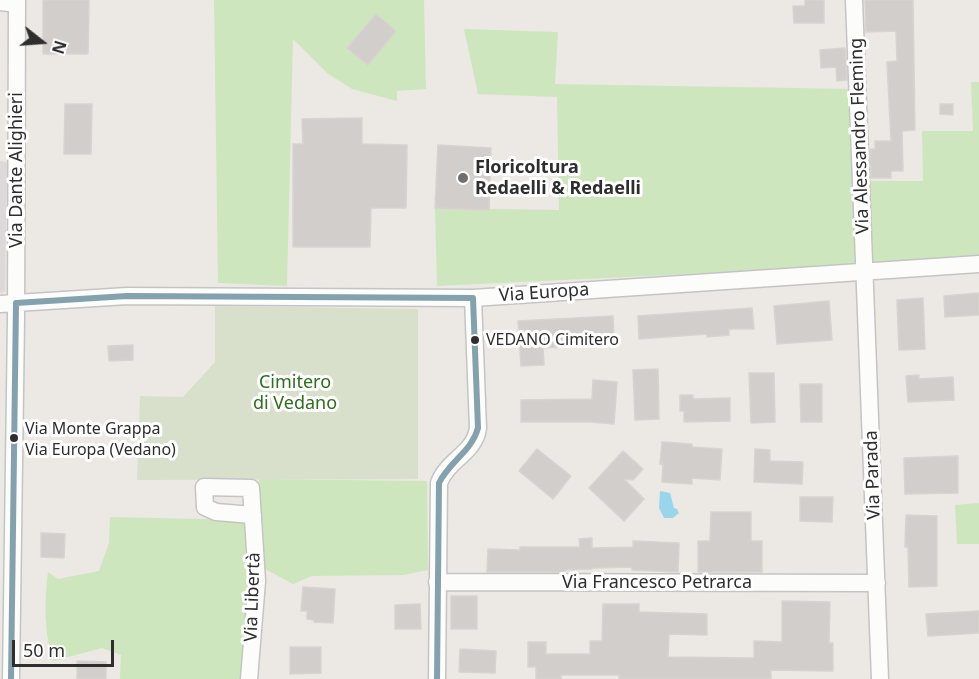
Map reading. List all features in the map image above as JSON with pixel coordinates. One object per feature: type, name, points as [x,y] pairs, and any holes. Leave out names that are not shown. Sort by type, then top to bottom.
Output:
[{"type":"street","name":"Via Alessandro Fleming","points":[[854,0],[865,272]]},
{"type":"street","points":[[0,2],[17,2]]},
{"type":"street","name":"Via Dante Alighieri","points":[[11,679],[8,304],[17,2]]},
{"type":"street","name":"Via Europa","points":[[8,304],[127,296],[473,298],[979,264]]},
{"type":"street","name":"Via Parada","points":[[865,272],[880,679]]},
{"type":"street","points":[[437,679],[439,483],[448,468],[473,444],[478,428],[473,298]]},
{"type":"street","name":"Via Libertà","points":[[249,679],[257,581],[253,515]]},
{"type":"street","name":"Via Francesco Petrarca","points":[[437,582],[877,583]]},
{"type":"shaded area","points":[[0,161],[7,162],[5,292],[0,293]]},
{"type":"green space","points":[[214,0],[424,0],[426,89],[397,91],[397,101],[352,89],[327,73],[293,39],[287,286],[218,283]]},
{"type":"green space","points":[[464,29],[558,32],[555,84],[853,89],[860,266],[437,286],[435,208],[559,210],[557,97],[478,94]]},
{"type":"green space","points":[[971,82],[979,82],[979,257],[870,266],[868,181],[923,181],[922,131],[973,131]]},
{"type":"green space","name":"Cimitero di Vedano","points":[[215,306],[418,309],[418,479],[137,480],[140,396],[183,397],[215,362]]},
{"type":"green space","points":[[259,479],[427,481],[428,570],[403,575],[312,576],[293,584],[265,569]]},
{"type":"green space","points":[[979,503],[979,544],[957,544],[955,505]]},
{"type":"green space","points":[[110,517],[248,520],[249,586],[241,679],[120,679],[121,655],[102,648],[53,661],[46,617],[48,572],[58,579],[99,571],[109,543]]},
{"type":"water","points":[[660,491],[670,493],[674,508],[679,513],[673,518],[664,518],[659,508]]},
{"type":"building","points":[[43,0],[89,0],[88,54],[43,54]]},
{"type":"building","points":[[805,0],[824,0],[824,23],[794,23],[793,6],[805,6]]},
{"type":"building","points":[[865,0],[913,0],[915,130],[902,131],[903,171],[891,171],[891,178],[871,178],[870,149],[875,149],[875,141],[891,141],[887,62],[897,61],[896,31],[866,32]]},
{"type":"building","points":[[376,14],[396,31],[368,65],[347,48]]},
{"type":"building","points":[[845,48],[847,80],[837,81],[836,67],[821,68],[820,50]]},
{"type":"building","points":[[65,104],[92,104],[91,154],[64,154]]},
{"type":"building","points":[[940,104],[953,104],[953,115],[940,114]]},
{"type":"building","points":[[362,118],[362,144],[407,145],[406,208],[371,208],[370,247],[293,247],[293,144],[303,144],[302,119]]},
{"type":"building","name":"Floricoltura Redaelli & Redaelli","points":[[438,145],[491,148],[489,210],[435,208]]},
{"type":"building","points":[[979,293],[979,315],[945,317],[944,296]]},
{"type":"building","points":[[923,298],[925,349],[899,350],[897,300]]},
{"type":"building","points":[[829,301],[832,340],[777,344],[774,306]]},
{"type":"building","points":[[752,308],[754,329],[729,329],[729,335],[707,337],[707,334],[639,339],[638,316]]},
{"type":"building","points":[[613,316],[614,344],[543,348],[544,365],[521,366],[518,321]]},
{"type":"building","points":[[133,345],[133,360],[109,361],[108,346]]},
{"type":"building","points":[[658,369],[659,419],[635,420],[633,370]]},
{"type":"building","points":[[749,373],[774,373],[775,422],[751,423]]},
{"type":"building","points":[[919,375],[919,379],[953,377],[954,400],[908,402],[906,376]]},
{"type":"building","points":[[593,380],[617,382],[614,424],[521,422],[521,400],[592,399]]},
{"type":"building","points":[[800,384],[822,384],[822,422],[801,422]]},
{"type":"building","points":[[680,395],[693,395],[693,399],[730,398],[730,421],[684,422],[684,411],[680,411]]},
{"type":"building","points":[[662,442],[722,449],[720,480],[692,478],[692,484],[662,482],[663,464],[660,464]]},
{"type":"building","points":[[537,449],[571,476],[553,499],[519,471]]},
{"type":"building","points":[[755,449],[770,450],[770,461],[803,462],[802,484],[754,482]]},
{"type":"building","points":[[623,451],[643,469],[633,480],[624,479],[644,499],[624,521],[589,488]]},
{"type":"building","points":[[958,456],[958,493],[905,494],[904,458]]},
{"type":"building","points":[[800,497],[833,497],[832,522],[800,521]]},
{"type":"building","points":[[711,512],[751,512],[751,541],[762,541],[762,572],[698,572],[698,541],[710,541]]},
{"type":"building","points":[[906,515],[937,516],[937,586],[909,587],[908,547],[905,547]]},
{"type":"building","points":[[41,533],[65,534],[64,558],[41,557]]},
{"type":"building","points":[[592,538],[592,548],[633,547],[633,541],[679,543],[678,572],[632,570],[632,567],[565,570],[565,572],[487,572],[488,549],[580,547],[579,539]]},
{"type":"building","points":[[303,587],[335,589],[333,623],[314,622],[314,620],[307,619],[307,611],[301,611]]},
{"type":"building","points":[[451,596],[477,596],[477,629],[451,629]]},
{"type":"building","points":[[782,601],[830,602],[829,643],[833,643],[833,671],[771,670],[771,679],[619,679],[619,675],[561,675],[561,679],[536,679],[536,667],[528,667],[528,642],[546,642],[546,654],[590,654],[590,641],[602,641],[603,604],[639,604],[639,612],[707,614],[707,635],[669,634],[668,657],[754,658],[754,641],[782,642]]},
{"type":"building","points":[[420,604],[421,629],[395,629],[395,605]]},
{"type":"building","points":[[979,611],[979,633],[928,636],[926,614]]},
{"type":"building","points":[[290,647],[321,647],[321,673],[290,674]]},
{"type":"building","points":[[460,649],[496,651],[495,673],[459,672]]},
{"type":"building","points":[[77,661],[106,662],[106,679],[77,679]]},
{"type":"transit line","points":[[11,679],[16,303],[127,296],[473,298],[478,428],[471,443],[439,483],[437,679]]},
{"type":"place","name":"Floricoltura Redaelli & Redaelli","points":[[463,178]]},
{"type":"place","name":"VEDANO Cimitero","points":[[475,340]]},
{"type":"place","name":"Via Monte Grappa Via Europa (Vedano)","points":[[14,438]]}]
